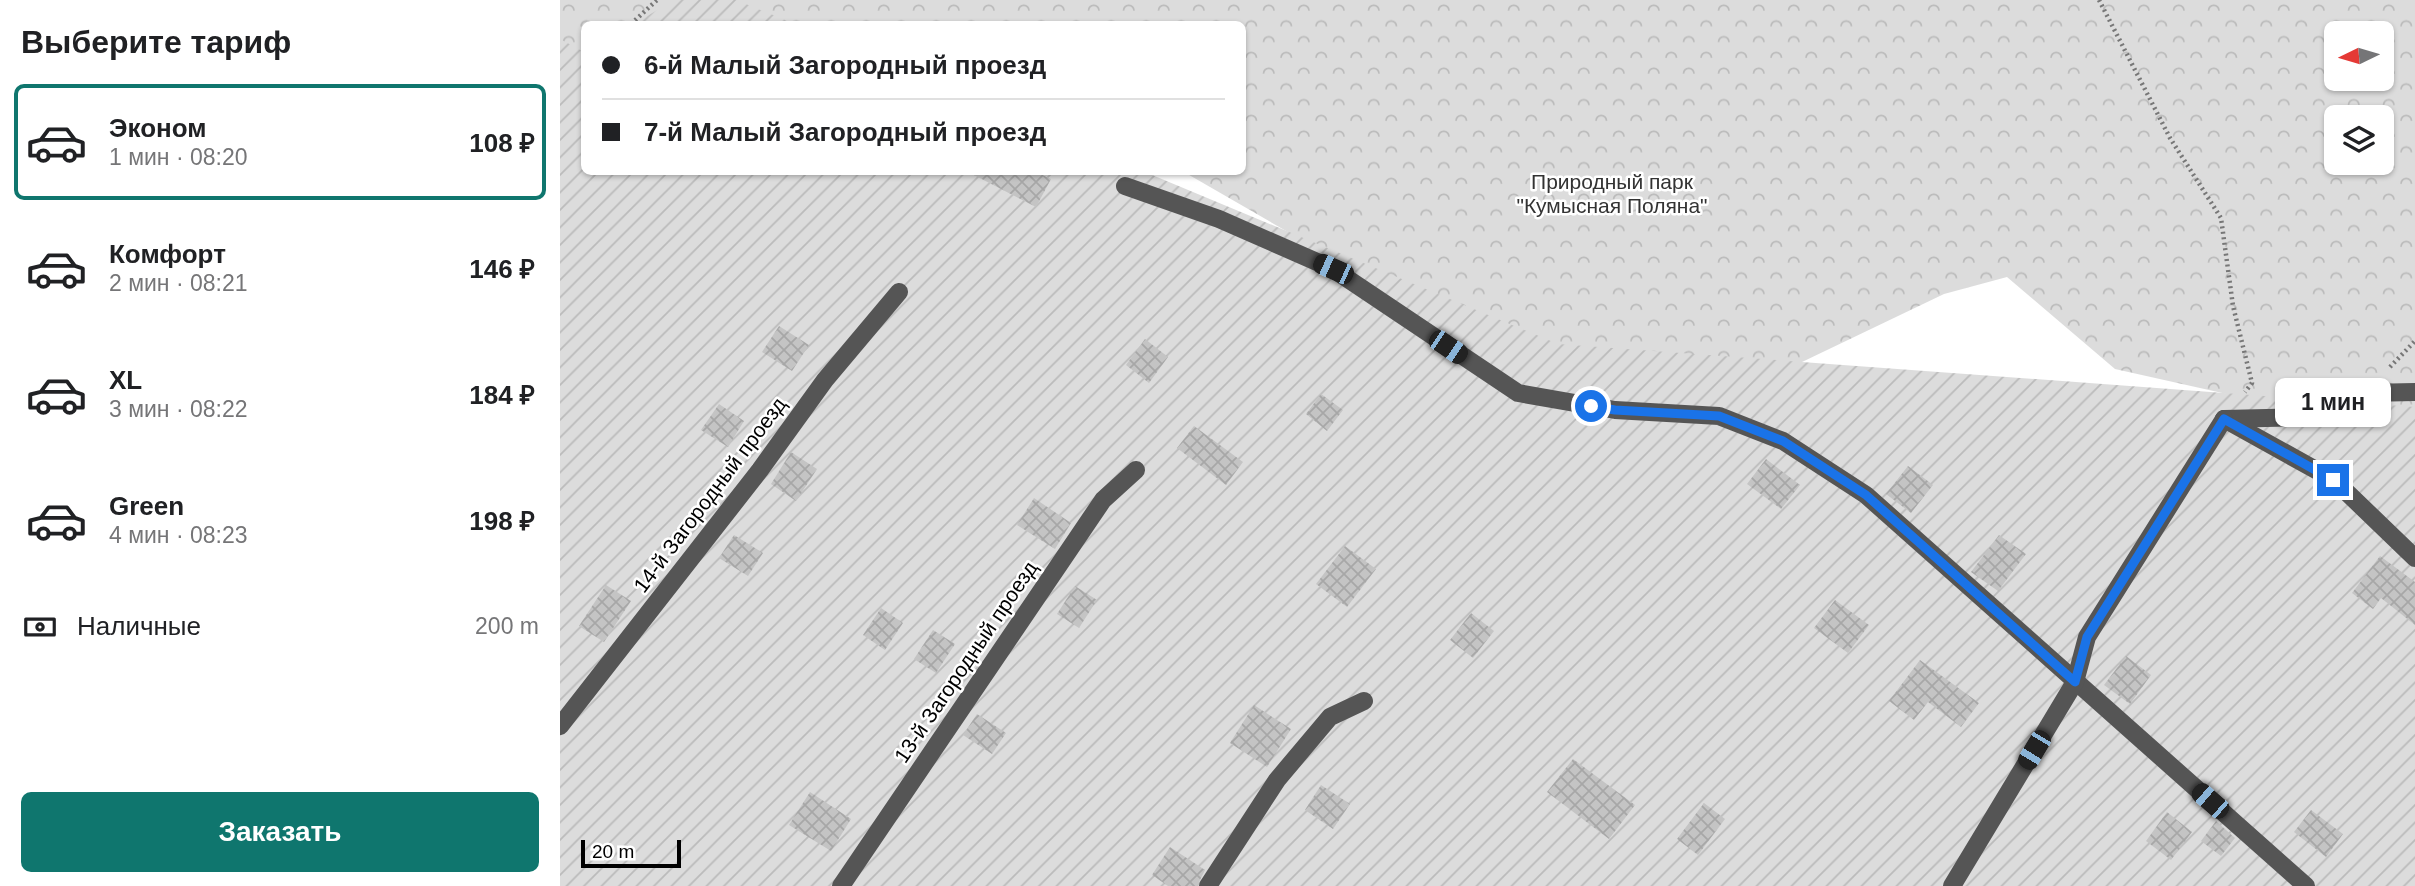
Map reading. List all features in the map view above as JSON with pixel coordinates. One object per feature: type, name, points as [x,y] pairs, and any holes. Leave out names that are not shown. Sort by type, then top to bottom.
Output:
[{"type":"lane","points":[[1125,186],[1219,219],[1333,269],[1518,393],[1615,410],[1719,416],[1783,441],[1866,495],[2306,886]]},
{"type":"lane","name":"14-й Загородный проезд","points":[[560,726],[760,470],[825,380],[899,292]]},
{"type":"lane","points":[[2224,419],[2303,417],[2366,393],[2415,392]]},
{"type":"lane","points":[[2224,419],[2333,480],[2415,558]]},
{"type":"lane","points":[[1952,886],[2075,682],[2087,637],[2224,419]]},
{"type":"lane","name":"13-й Загородный проезд","points":[[841,886],[1103,500],[1136,470]]},
{"type":"lane","points":[[1208,886],[1277,780],[1330,717],[1364,701]]},
{"type":"path","points":[[634,21],[657,0]]},
{"type":"path","points":[[2099,0],[2170,138],[2221,218],[2233,306],[2252,383],[2224,419]]},
{"type":"green space","name":"Природный парк \"Кумысная Поляна\"","points":[[560,0],[2415,0],[2415,428],[2276,405],[2115,369],[2007,277],[1944,294],[1758,383],[1560,389],[1189,175],[1246,175],[1246,21],[581,21],[581,68],[560,58]]},
{"type":"green space","points":[[674,0],[736,0],[788,21],[639,21]]},
{"type":"green space","points":[[560,39],[581,50],[581,175],[1152,175],[1558,344],[2415,407],[2415,886],[560,886]]},
{"type":"building","points":[[974,175],[1042,175],[1051,179],[1036,207]]},
{"type":"building","points":[[779,326],[809,345],[792,371],[762,352]]},
{"type":"building","points":[[1145,339],[1168,357],[1149,383],[1126,365]]},
{"type":"building","points":[[1321,394],[1343,410],[1327,431],[1306,414]]},
{"type":"building","points":[[719,404],[744,421],[728,447],[701,430]]},
{"type":"building","points":[[1194,426],[1243,462],[1226,485],[1177,448]]},
{"type":"building","points":[[791,452],[817,469],[796,501],[771,484]]},
{"type":"building","points":[[1766,459],[1800,485],[1781,509],[1747,484]]},
{"type":"building","points":[[1908,466],[1933,485],[1911,513],[1886,494]]},
{"type":"building","points":[[1034,498],[1071,523],[1055,549],[1017,525]]},
{"type":"building","points":[[734,535],[763,553],[748,576],[719,558]]},
{"type":"building","points":[[1999,535],[2026,554],[1998,591],[1971,572]]},
{"type":"building","points":[[1345,546],[1376,569],[1347,607],[1316,584]]},
{"type":"building","points":[[2380,556],[2415,582],[2415,625],[2381,598],[2373,609],[2352,593]]},
{"type":"building","points":[[606,585],[631,601],[604,642],[579,626]]},
{"type":"building","points":[[1075,586],[1097,600],[1079,628],[1057,614]]},
{"type":"building","points":[[1835,600],[1869,625],[1848,653],[1814,628]]},
{"type":"building","points":[[881,608],[903,623],[885,650],[863,635]]},
{"type":"building","points":[[1471,613],[1494,631],[1473,658],[1450,640]]},
{"type":"building","points":[[933,630],[955,644],[936,673],[914,659]]},
{"type":"building","points":[[2126,656],[2151,675],[2130,704],[2104,685]]},
{"type":"building","points":[[1920,660],[1979,703],[1961,727],[1928,702],[1914,720],[1889,701]]},
{"type":"building","points":[[1254,705],[1291,729],[1267,767],[1230,743]]},
{"type":"building","points":[[977,714],[1006,733],[992,754],[963,735]]},
{"type":"building","points":[[1573,759],[1635,805],[1609,839],[1547,792]]},
{"type":"building","points":[[1321,785],[1350,804],[1333,829],[1305,810]]},
{"type":"building","points":[[810,792],[851,819],[831,851],[789,825]]},
{"type":"building","points":[[1704,803],[1725,819],[1698,855],[1677,839]]},
{"type":"building","points":[[2311,810],[2343,834],[2326,857],[2294,832]]},
{"type":"building","points":[[2167,812],[2192,832],[2171,860],[2146,841]]},
{"type":"building","points":[[2216,821],[2235,838],[2221,856],[2201,841]]},
{"type":"building","points":[[1170,847],[1205,870],[1197,886],[1168,886],[1152,875]]},
{"type":"route","points":[[1591,406],[1615,410],[1719,416],[1783,441],[1866,495],[2075,682],[2087,637],[2224,419],[2333,480]]}]
